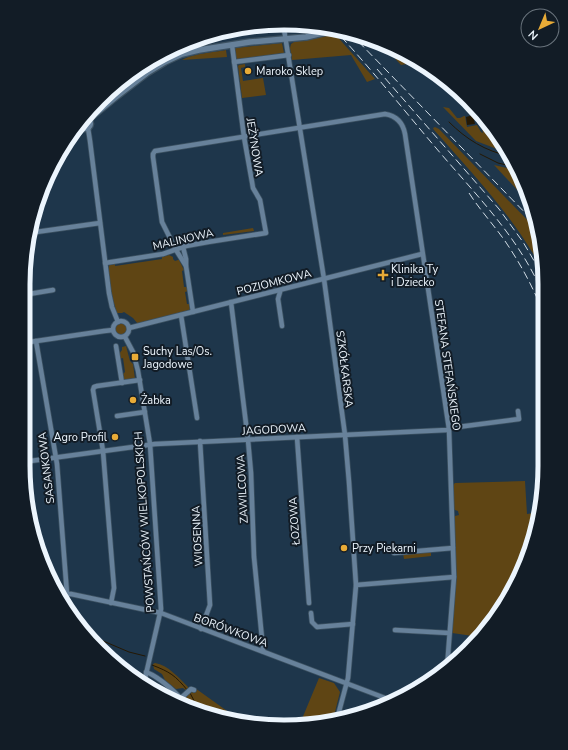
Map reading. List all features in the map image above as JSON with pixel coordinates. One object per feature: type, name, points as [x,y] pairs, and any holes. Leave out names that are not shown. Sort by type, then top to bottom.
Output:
[{"type":"street","name":"SZKÓŁKARSKA","points":[[284,30],[324,279],[345,435],[356,585],[347,683],[339,714]]},
{"type":"street","points":[[101,107],[136,81],[166,62],[190,52],[262,40],[314,36],[324,33]]},
{"type":"street","name":"JEŻYNOWA","points":[[232,45],[244,137],[253,188],[260,200],[266,233]]},
{"type":"street","points":[[234,62],[289,55]]},
{"type":"street","name":"STEFANA STEFAŃSKIEGO","points":[[176,250],[162,222],[153,154],[155,152],[385,114],[391,115],[399,120],[405,134],[448,429],[454,577],[447,660]]},
{"type":"street","points":[[89,122],[90,124],[88,128],[105,263],[111,300],[118,322]]},
{"type":"street","points":[[82,129],[88,128]]},
{"type":"street","points":[[35,232],[100,223]]},
{"type":"street","name":"MALINOWA","points":[[105,263],[162,254],[183,247],[208,242],[266,233]]},
{"type":"street","points":[[183,247],[193,312]]},
{"type":"street","points":[[176,250],[182,258],[187,270]]},
{"type":"street","name":"POZIOMKOWA","points":[[130,328],[422,254]]},
{"type":"street","points":[[30,294],[53,290]]},
{"type":"street","points":[[278,299],[280,290]]},
{"type":"street","points":[[274,292],[278,299],[282,326]]},
{"type":"street","name":"ZAWILCOWA","points":[[231,302],[251,473],[254,557],[261,622],[262,651]]},
{"type":"street","points":[[181,315],[197,418]]},
{"type":"street","points":[[120,321],[125,322],[130,328],[125,337],[120,338],[115,335],[113,330],[114,324],[120,321]]},
{"type":"street","points":[[30,342],[113,330]]},
{"type":"street","name":"POWSTAŃCÓW WIELKOPOLSKICH","points":[[125,337],[135,358],[150,444],[161,609],[145,678]]},
{"type":"street","name":"SASANKOWA","points":[[36,341],[56,458],[67,594]]},
{"type":"street","points":[[116,346],[122,383]]},
{"type":"street","points":[[111,603],[114,588],[103,451],[93,390],[94,387],[97,386],[140,380]]},
{"type":"street","name":"JAGODOWA","points":[[30,461],[150,444],[444,430],[519,419],[518,411]]},
{"type":"street","points":[[117,416],[145,412]]},
{"type":"street","name":"ŁOZOWA","points":[[297,437],[309,603]]},
{"type":"street","name":"WIOSENNA","points":[[200,441],[210,605],[201,629]]},
{"type":"street","points":[[394,553],[453,548]]},
{"type":"street","points":[[356,585],[454,577]]},
{"type":"street","name":"BORÓWKOWA","points":[[67,594],[161,613],[386,698]]},
{"type":"street","points":[[311,613],[312,622],[317,627],[353,624]]},
{"type":"street","points":[[395,630],[449,633]]},
{"type":"street","points":[[146,672],[153,675],[181,698],[190,691]]},
{"type":"shaded area","points":[[329,34],[336,36],[375,79],[367,82],[351,55],[292,60],[290,48],[291,44]]},
{"type":"shaded area","points":[[282,43],[284,53],[239,60],[236,59],[234,51],[235,48]]},
{"type":"shaded area","points":[[226,50],[227,57],[182,60],[197,55]]},
{"type":"shaded area","points":[[390,53],[410,63],[401,65]]},
{"type":"shaded area","points":[[245,64],[245,67],[241,68],[243,81],[263,78],[266,95],[242,98],[238,66]]},
{"type":"shaded area","points":[[148,70],[119,91],[129,82]]},
{"type":"shaded area","points":[[443,107],[449,108],[457,118],[465,116],[467,127],[477,125],[483,133],[481,124],[499,149],[476,141]]},
{"type":"shaded area","points":[[473,115],[475,124],[467,125],[466,117]]},
{"type":"shaded area","points":[[435,127],[439,129],[530,223],[537,260],[520,233],[493,197],[433,128]]},
{"type":"shaded area","points":[[494,165],[510,169],[522,196]]},
{"type":"shaded area","points":[[253,228],[254,231],[223,235],[223,233]]},
{"type":"shaded area","points":[[169,255],[173,257],[175,261],[179,260],[184,270],[182,271],[184,287],[187,287],[188,291],[185,292],[187,304],[190,304],[189,311],[138,324],[133,318],[124,312],[117,313],[109,281],[109,266],[115,263],[115,266],[162,259],[162,257]]},
{"type":"shaded area","points":[[119,323],[123,323],[127,329],[123,335],[119,335],[115,331],[115,327]]},
{"type":"shaded area","points":[[126,346],[130,361],[133,364],[135,379],[125,380],[122,375],[125,372],[123,358],[119,359],[119,354],[122,347]]},
{"type":"shaded area","points":[[525,481],[527,514],[534,513],[525,548],[512,578],[486,621],[473,636],[451,632],[454,518],[455,516],[459,515],[458,511],[454,509],[453,485],[455,483]]},
{"type":"shaded area","points":[[431,551],[431,556],[404,559],[403,554]]},
{"type":"shaded area","points":[[155,663],[164,666],[173,672],[189,689],[187,691],[183,688],[176,689],[165,680],[162,674],[154,669],[153,664]]},
{"type":"shaded area","points":[[319,678],[334,683],[340,692],[334,715],[302,719]]},
{"type":"shaded area","points":[[195,688],[232,714],[202,707],[187,701],[185,699],[188,695],[187,694],[191,691],[192,692]]},
{"type":"waterway","points":[[449,122],[476,144],[502,155]]},
{"type":"waterway","points":[[480,154],[498,163],[509,165]]},
{"type":"waterway","points":[[98,639],[129,652],[145,656]]},
{"type":"waterway","points":[[152,665],[172,675],[188,691]]},
{"type":"waterway","points":[[190,693],[196,705]]},
{"type":"railway","points":[[341,37],[481,199],[522,254],[538,283]]},
{"type":"railway","points":[[358,41],[529,216]]},
{"type":"railway","points":[[377,69],[499,209],[523,242],[537,266]]},
{"type":"railway","points":[[469,193],[516,258],[531,284],[538,300]]},
{"type":"place","name":"Maroko Sklep","points":[[248,71]]},
{"type":"place","name":"Klinika Ty i Dziecko","points":[[383,275]]},
{"type":"place","name":"Suchy Las/Os. Jagodowe","points":[[135,357]]},
{"type":"place","name":"Żabka","points":[[133,400]]},
{"type":"place","name":"Agro Profil","points":[[115,437]]},
{"type":"place","name":"Przy Piekarni","points":[[344,548]]}]
